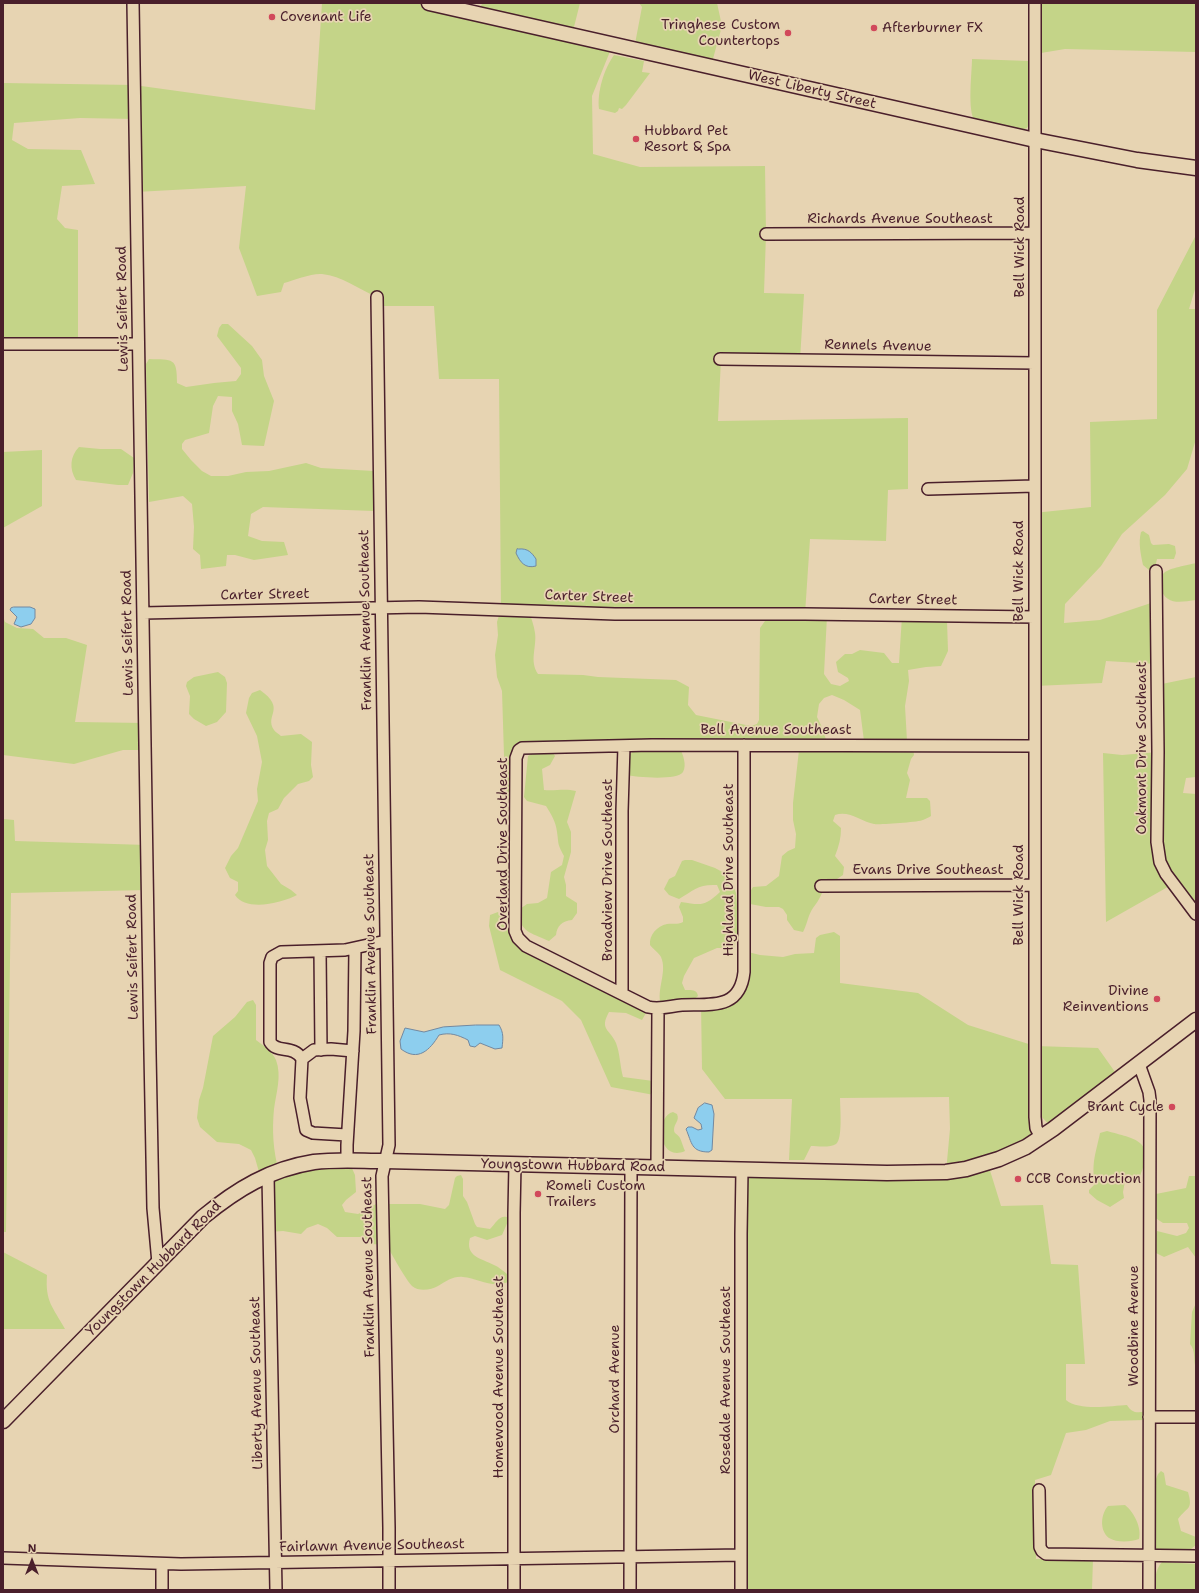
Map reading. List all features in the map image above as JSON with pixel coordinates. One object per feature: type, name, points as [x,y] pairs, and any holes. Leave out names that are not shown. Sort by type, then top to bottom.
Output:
[{"type":"main road","name":"West Liberty Street","points":[[429,3],[1035,140],[1137,160],[1196,168]]},
{"type":"main road","name":"Youngstown Hubbard Road","points":[[3,1421],[198,1222],[226,1198],[246,1186],[286,1169],[313,1163],[347,1161],[905,1173],[946,1172],[966,1169],[994,1161],[1026,1147],[1054,1129],[1196,1020]]},
{"type":"street","name":"Lewis Seifert Road","points":[[133,3],[150,1059],[153,1208],[158,1263]]},
{"type":"street","name":"Bell Wick Road","points":[[1035,3],[1035,1117],[1036,1128],[1040,1137]]},
{"type":"street","name":"Richards Avenue Southeast","points":[[766,234],[1034,233]]},
{"type":"street","name":"Franklin Avenue Southeast","points":[[377,297],[380,608],[389,1146],[382,1176],[390,1561],[389,1590]]},
{"type":"street","points":[[3,344],[138,344]]},
{"type":"street","name":"Rennels Avenue","points":[[720,359],[1035,363]]},
{"type":"street","points":[[928,489],[1034,486]]},
{"type":"street","name":"Oakmont Drive Southeast","points":[[1156,571],[1158,752],[1157,842],[1160,862],[1166,874],[1196,914]]},
{"type":"street","name":"Carter Street","points":[[143,613],[461,607],[615,614],[821,614],[1034,617]]},
{"type":"street","name":"Highland Drive Southeast","points":[[658,1009],[675,1006],[721,1003],[732,998],[737,993],[743,981],[744,745]]},
{"type":"street","name":"Bell Avenue Southeast","points":[[519,750],[526,746],[1034,746]]},
{"type":"street","name":"Broadview Drive Southeast","points":[[622,993],[622,811],[624,746]]},
{"type":"street","name":"Overland Drive Southeast","points":[[519,750],[516,758],[516,931],[518,938],[526,946],[622,993]]},
{"type":"street","name":"Evans Drive Southeast","points":[[821,886],[1034,885]]},
{"type":"street","points":[[347,1134],[313,1133],[306,1130],[300,1098],[302,1059],[294,1051],[275,1048],[270,1042],[270,963],[272,957],[281,952],[355,948],[386,941]]},
{"type":"street","points":[[347,1161],[347,1134],[353,1051],[355,948]]},
{"type":"street","points":[[320,951],[321,1050]]},
{"type":"street","points":[[622,993],[648,1007],[658,1009],[657,1167]]},
{"type":"street","points":[[302,1059],[314,1050],[353,1051]]},
{"type":"street","name":"Woodbine Avenue","points":[[1139,1064],[1149,1092],[1150,1100],[1149,1590]]},
{"type":"street","name":"Homewood Avenue Southeast","points":[[514,1590],[515,1164]]},
{"type":"street","name":"Orchard Avenue","points":[[630,1590],[631,1167]]},
{"type":"street","name":"Rosedale Avenue Southeast","points":[[741,1590],[742,1170]]},
{"type":"street","name":"Liberty Avenue Southeast","points":[[268,1176],[276,1590]]},
{"type":"street","points":[[1149,1417],[1196,1417]]},
{"type":"street","points":[[1039,1490],[1040,1547],[1042,1551],[1048,1555],[1196,1556]]},
{"type":"street","name":"Fairlawn Avenue Southeast","points":[[3,1558],[162,1564],[741,1555]]},
{"type":"street","points":[[162,1564],[162,1590]]},
{"type":"green space","points":[[322,3],[429,3],[474,13],[483,3],[580,3],[572,35],[613,44],[592,96],[593,154],[640,167],[765,166],[766,234],[764,293],[804,294],[800,360],[721,359],[718,421],[908,418],[908,489],[888,490],[886,541],[810,539],[805,614],[529,611],[535,633],[534,664],[538,674],[676,680],[689,687],[688,705],[696,715],[751,726],[757,724],[759,720],[760,628],[765,621],[773,616],[827,616],[824,674],[831,684],[840,686],[849,681],[848,678],[838,672],[836,662],[845,654],[852,654],[860,650],[884,653],[892,663],[899,663],[902,616],[947,621],[948,651],[941,666],[908,670],[909,681],[905,706],[907,741],[864,741],[860,710],[844,700],[832,695],[824,698],[819,704],[817,717],[823,729],[826,740],[520,742],[516,747],[511,760],[511,796],[509,800],[505,788],[502,691],[497,677],[495,655],[498,635],[497,622],[501,609],[499,379],[439,379],[434,306],[377,306],[377,297],[336,277],[322,274],[308,276],[284,283],[281,292],[257,296],[239,248],[246,186],[136,192],[135,119],[80,118],[14,123],[12,140],[28,149],[81,150],[95,184],[62,186],[57,219],[65,228],[78,230],[78,344],[3,344],[3,83],[134,85],[315,110]]},
{"type":"green space","points":[[639,3],[717,3],[722,26],[711,66],[634,49],[642,7]]},
{"type":"green space","points":[[1035,3],[1196,3],[1196,52],[1065,49],[1035,54]]},
{"type":"green space","points":[[614,55],[644,61],[642,72],[650,73],[626,105],[622,109],[619,108],[615,113],[599,109],[600,88],[607,67]]},
{"type":"green space","points":[[972,59],[1029,61],[1030,122],[1027,128],[1022,130],[975,121],[971,109],[970,92]]},
{"type":"green space","points":[[1196,235],[1196,286],[1189,309],[1196,309],[1196,439],[1187,469],[1165,495],[1122,534],[1101,566],[1065,604],[1064,623],[1100,620],[1157,601],[1157,664],[1106,661],[1102,683],[1035,686],[1034,513],[1091,507],[1090,422],[1157,419],[1157,310]]},
{"type":"green space","points":[[222,324],[228,324],[252,346],[262,360],[264,376],[274,401],[264,446],[242,445],[238,424],[232,411],[232,397],[218,396],[213,406],[209,433],[185,440],[182,444],[182,449],[202,471],[211,476],[228,476],[246,472],[269,471],[306,463],[321,468],[374,471],[374,511],[263,507],[251,514],[248,536],[262,541],[284,542],[288,555],[254,560],[235,555],[227,555],[226,566],[201,569],[200,555],[193,549],[194,527],[192,504],[183,496],[149,502],[146,364],[149,359],[168,360],[172,362],[176,368],[177,383],[186,387],[236,381],[241,374],[241,368],[217,336],[219,328]]},
{"type":"green space","points":[[79,447],[121,449],[134,458],[133,473],[128,485],[76,480],[72,471],[72,458]]},
{"type":"green space","points":[[42,450],[42,506],[3,528],[3,452]]},
{"type":"green space","points":[[1143,531],[1149,535],[1153,545],[1169,544],[1175,546],[1176,553],[1174,559],[1157,559],[1155,568],[1149,570],[1143,565],[1140,540],[1141,532]]},
{"type":"green space","points":[[1196,563],[1196,600],[1179,602],[1170,600],[1166,597],[1160,587],[1161,576],[1166,571]]},
{"type":"green space","points":[[3,616],[5,622],[17,628],[33,629],[44,638],[66,638],[87,645],[75,722],[145,723],[145,750],[123,750],[74,764],[3,755]]},
{"type":"green space","points":[[218,672],[225,677],[227,683],[226,712],[217,722],[206,726],[194,719],[189,714],[190,696],[186,686],[187,682],[194,677]]},
{"type":"green space","points":[[1196,677],[1196,777],[1186,778],[1183,793],[1196,794],[1196,914],[1173,884],[1106,922],[1103,753],[1122,755],[1158,752],[1157,685]]},
{"type":"green space","points":[[260,690],[268,697],[274,707],[271,720],[275,732],[281,736],[301,734],[312,742],[311,765],[313,777],[309,781],[298,784],[284,798],[278,809],[269,813],[267,821],[268,840],[265,850],[267,866],[281,884],[297,895],[283,901],[255,905],[240,900],[235,895],[238,891],[238,882],[230,878],[225,868],[231,856],[238,848],[258,801],[257,789],[262,762],[257,736],[246,713],[249,698],[252,693]]},
{"type":"green space","points":[[680,748],[685,766],[683,772],[679,775],[673,777],[656,778],[625,775],[629,755],[636,749]]},
{"type":"green space","points":[[913,748],[914,755],[911,759],[907,773],[910,780],[906,798],[927,798],[930,801],[931,816],[920,821],[874,824],[850,815],[835,815],[833,821],[841,828],[841,835],[835,856],[844,867],[843,875],[834,881],[825,883],[822,893],[811,911],[803,932],[794,930],[787,920],[787,915],[783,909],[779,907],[766,907],[750,904],[749,895],[753,887],[766,886],[779,876],[782,856],[795,848],[796,834],[793,820],[793,803],[799,750]]},
{"type":"green space","points":[[539,750],[551,750],[555,756],[550,765],[542,769],[544,790],[576,791],[567,822],[571,832],[571,852],[564,877],[566,896],[577,903],[577,913],[572,920],[561,924],[556,935],[549,941],[527,931],[521,924],[517,911],[527,904],[538,903],[547,898],[551,872],[562,865],[564,856],[560,849],[554,821],[546,806],[527,801],[524,797],[528,756]]},
{"type":"green space","points":[[3,819],[14,820],[15,841],[147,845],[147,890],[11,893],[6,1232],[3,1232]]},
{"type":"green space","points":[[692,860],[715,868],[726,874],[732,882],[736,893],[739,927],[734,948],[717,948],[694,958],[684,976],[682,983],[685,990],[695,991],[698,996],[685,1002],[664,1003],[660,1001],[663,962],[661,957],[650,945],[652,934],[663,925],[683,922],[683,917],[679,907],[681,902],[693,904],[706,903],[720,892],[717,885],[711,885],[696,888],[679,899],[669,895],[664,889],[669,879],[675,876],[682,861]]},
{"type":"green space","points":[[498,912],[513,934],[517,946],[564,969],[589,984],[606,990],[635,1005],[646,1013],[642,1020],[626,1013],[609,1012],[606,1018],[605,1026],[616,1043],[623,1077],[653,1081],[654,1095],[611,1087],[581,1020],[562,1001],[500,970],[489,926],[490,915]]},
{"type":"green space","points":[[834,932],[840,936],[840,983],[918,993],[968,1025],[1035,1046],[1098,1048],[1120,1079],[1053,1129],[1041,1116],[1040,1099],[1038,1132],[988,1164],[1001,1206],[1043,1205],[1051,1264],[1078,1265],[1085,1364],[1066,1364],[1066,1400],[1079,1406],[1104,1407],[1127,1405],[1134,1412],[1145,1411],[1145,1420],[1110,1421],[1086,1430],[1066,1433],[1051,1475],[1035,1480],[1036,1559],[1093,1559],[1092,1590],[741,1590],[742,1170],[946,1172],[950,1129],[949,1097],[840,1098],[840,1136],[836,1144],[827,1146],[811,1146],[804,1160],[789,1160],[792,1099],[725,1099],[702,1069],[701,1004],[735,996],[744,951],[760,955],[783,957],[795,954],[814,953],[816,938],[820,935]]},
{"type":"green space","points":[[253,1000],[256,1005],[256,1040],[268,1049],[276,1060],[278,1066],[279,1078],[274,1109],[273,1132],[275,1156],[279,1171],[351,1166],[355,1175],[356,1192],[342,1205],[345,1212],[358,1214],[376,1204],[420,1204],[445,1209],[449,1205],[455,1178],[461,1175],[463,1179],[463,1196],[477,1227],[490,1229],[502,1217],[507,1217],[509,1219],[502,1235],[487,1240],[475,1236],[470,1238],[469,1244],[472,1253],[475,1256],[498,1267],[507,1274],[508,1282],[502,1284],[491,1284],[469,1278],[456,1277],[432,1289],[418,1289],[412,1286],[400,1269],[389,1249],[384,1245],[372,1244],[362,1237],[337,1237],[327,1228],[318,1224],[307,1228],[301,1234],[283,1231],[269,1232],[268,1176],[261,1179],[251,1150],[239,1144],[217,1142],[200,1127],[197,1118],[199,1100],[203,1088],[213,1036],[235,1017],[247,1002]]},
{"type":"green space","points":[[673,1112],[678,1116],[674,1131],[680,1138],[685,1151],[676,1153],[669,1151],[662,1138],[663,1121],[667,1115]]},
{"type":"green space","points":[[1107,1131],[1134,1139],[1144,1148],[1146,1155],[1140,1176],[1125,1181],[1123,1192],[1124,1198],[1110,1207],[1097,1200],[1089,1193],[1089,1190],[1095,1184],[1094,1164],[1100,1133]]},
{"type":"green space","points":[[1189,1176],[1196,1176],[1196,1258],[1188,1247],[1164,1257],[1156,1253],[1154,1240],[1157,1231],[1177,1236],[1186,1233],[1189,1228],[1187,1223],[1163,1223],[1154,1217],[1156,1194],[1186,1188]]},
{"type":"green space","points":[[3,1252],[47,1275],[47,1292],[51,1304],[65,1329],[3,1329]]},
{"type":"green space","points":[[1196,1303],[1196,1369],[1194,1353],[1190,1344],[1192,1312]]},
{"type":"green space","points":[[1161,1471],[1164,1473],[1166,1485],[1188,1492],[1190,1505],[1178,1519],[1181,1531],[1196,1537],[1196,1545],[1191,1549],[1154,1549],[1154,1484],[1158,1474]]},
{"type":"green space","points":[[1125,1505],[1136,1520],[1140,1535],[1139,1539],[1124,1542],[1112,1540],[1106,1535],[1102,1526],[1104,1513],[1108,1506]]},
{"type":"green space","points":[[1162,1562],[1196,1564],[1196,1590],[1154,1590],[1157,1572]]},
{"type":"water","points":[[517,549],[525,549],[536,559],[536,566],[526,566],[519,559],[516,553]]},
{"type":"water","points":[[14,607],[30,607],[35,609],[35,618],[31,624],[21,627],[14,624],[17,617],[10,610]]},
{"type":"water","points":[[499,1025],[503,1039],[502,1048],[495,1049],[480,1043],[475,1047],[470,1046],[468,1040],[457,1035],[447,1034],[439,1035],[428,1049],[418,1054],[407,1053],[401,1049],[400,1041],[405,1028],[424,1032],[443,1027]]},
{"type":"water","points":[[705,1103],[712,1105],[714,1114],[712,1150],[709,1152],[703,1152],[693,1146],[686,1129],[688,1127],[692,1127],[698,1130],[702,1129],[701,1124],[694,1118],[698,1108]]},
{"type":"place","name":"Covenant Life","points":[[272,17]]},
{"type":"place","name":"Afterburner FX","points":[[874,28]]},
{"type":"place","name":"Tringhese Custom Countertops","points":[[788,33]]},
{"type":"place","name":"Hubbard Pet Resort & Spa","points":[[636,139]]},
{"type":"place","name":"Divine Reinventions","points":[[1157,999]]},
{"type":"place","name":"Brant Cycle","points":[[1172,1107]]},
{"type":"place","name":"CCB Construction","points":[[1018,1179]]},
{"type":"place","name":"Romeli Custom Trailers","points":[[538,1194]]}]
